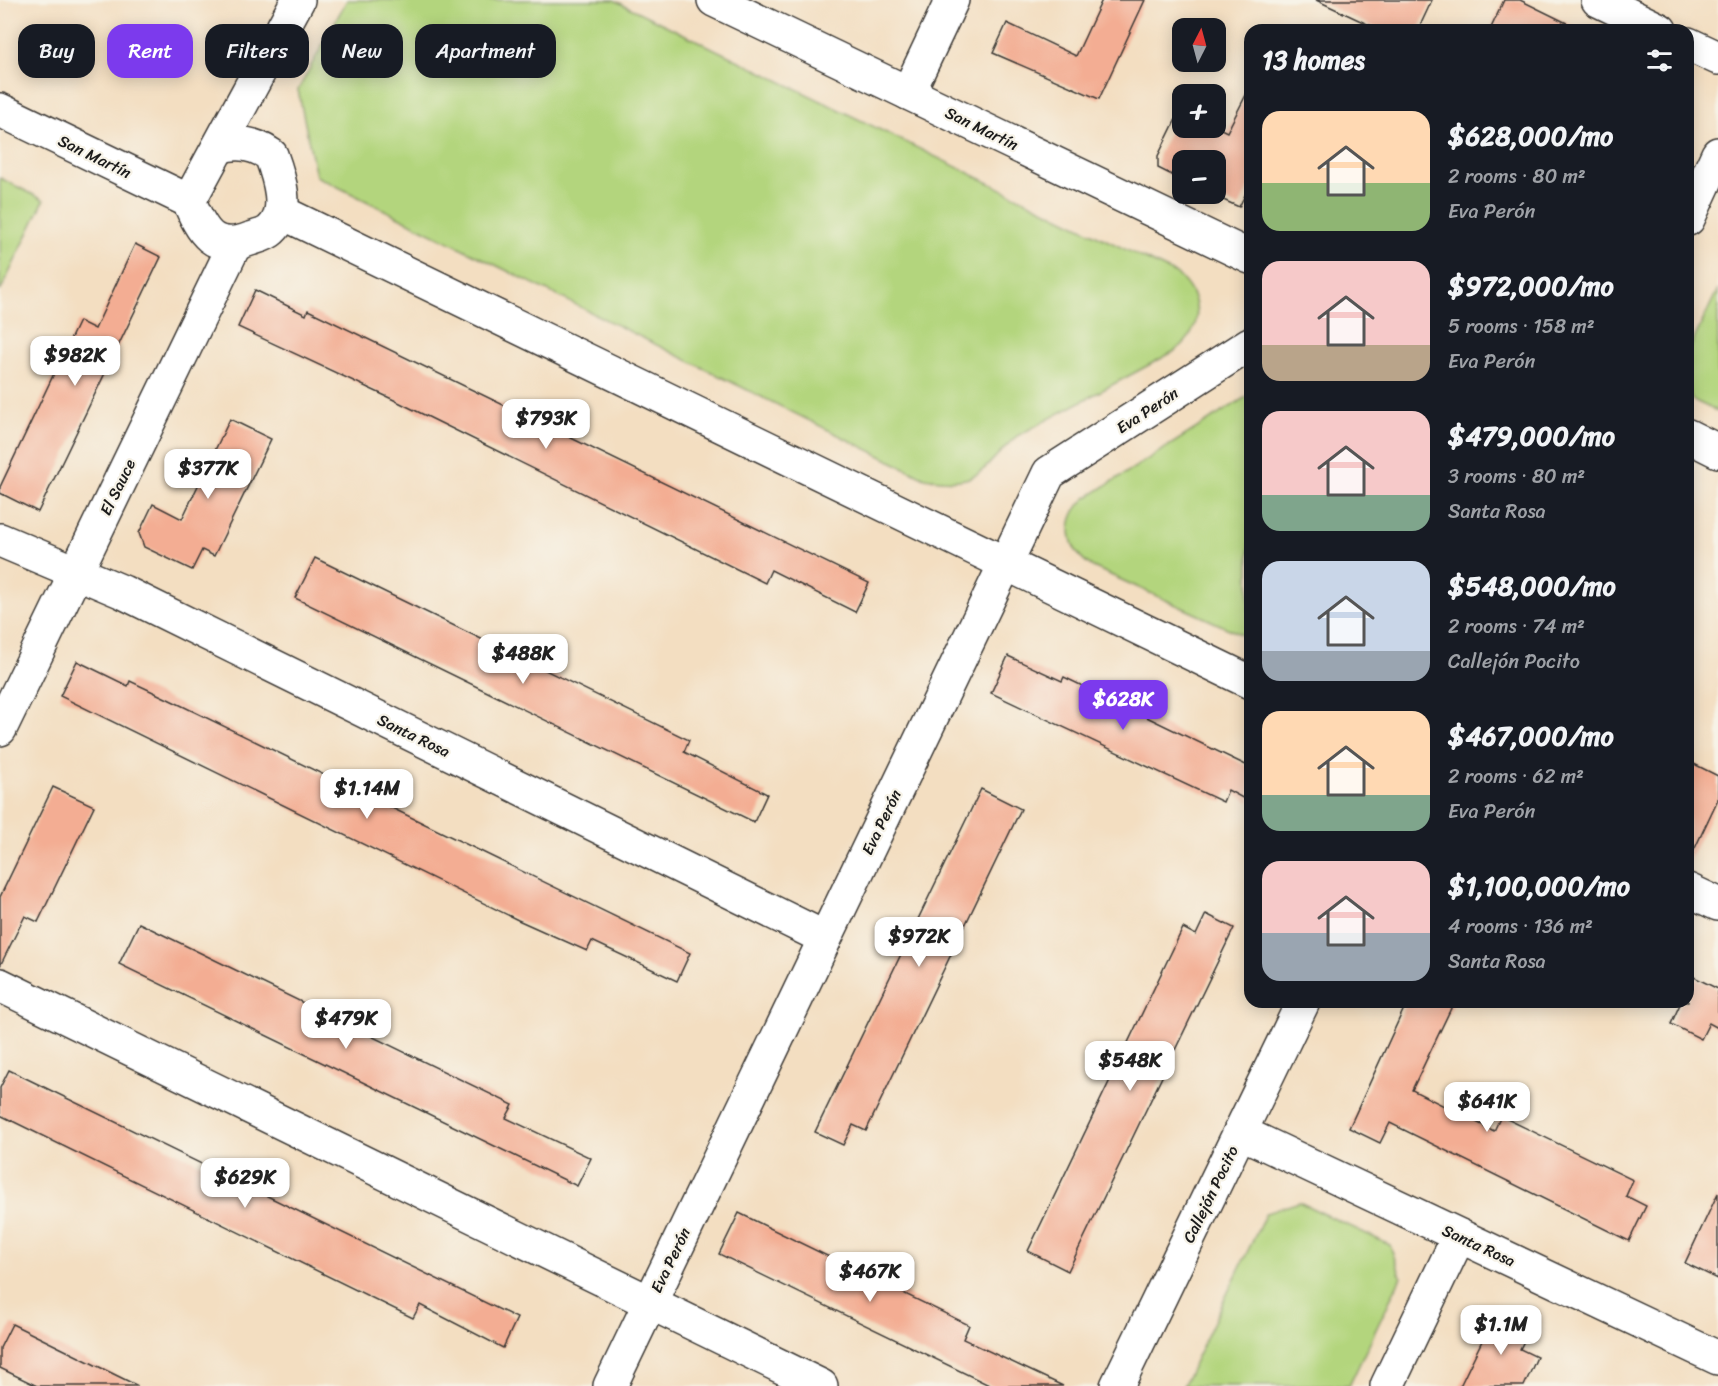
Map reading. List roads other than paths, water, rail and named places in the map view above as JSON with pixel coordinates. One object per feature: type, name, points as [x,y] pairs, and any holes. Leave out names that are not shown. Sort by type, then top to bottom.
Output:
[{"type":"street","points":[[219,147],[253,145],[271,155],[283,199],[281,212],[268,232],[234,246],[222,244],[211,238],[197,218],[189,201],[298,0]]},
{"type":"street","name":"San Martín","points":[[714,0],[1244,254]]},
{"type":"street","points":[[908,93],[952,0]]},
{"type":"street","points":[[1598,0],[1648,24]]},
{"type":"street","points":[[1694,47],[1718,58]]},
{"type":"street","name":"San Martín","points":[[0,110],[189,201]]},
{"type":"street","points":[[1700,210],[1718,154]]},
{"type":"street","points":[[281,212],[1244,679]]},
{"type":"street","name":"El Sauce","points":[[0,729],[234,246]]},
{"type":"street","name":"Eva Perón","points":[[610,1386],[1049,473],[1244,349]]},
{"type":"street","points":[[1694,439],[1718,451]]},
{"type":"street","name":"Santa Rosa","points":[[0,540],[123,592],[825,938]]},
{"type":"street","points":[[1694,893],[1718,904]]},
{"type":"street","points":[[0,985],[821,1386]]},
{"type":"street","name":"Callejón Pocito","points":[[1117,1386],[1300,1008]]},
{"type":"street","name":"Santa Rosa","points":[[1240,1132],[1718,1358]]},
{"type":"street","points":[[1387,1386],[1459,1236]]}]
